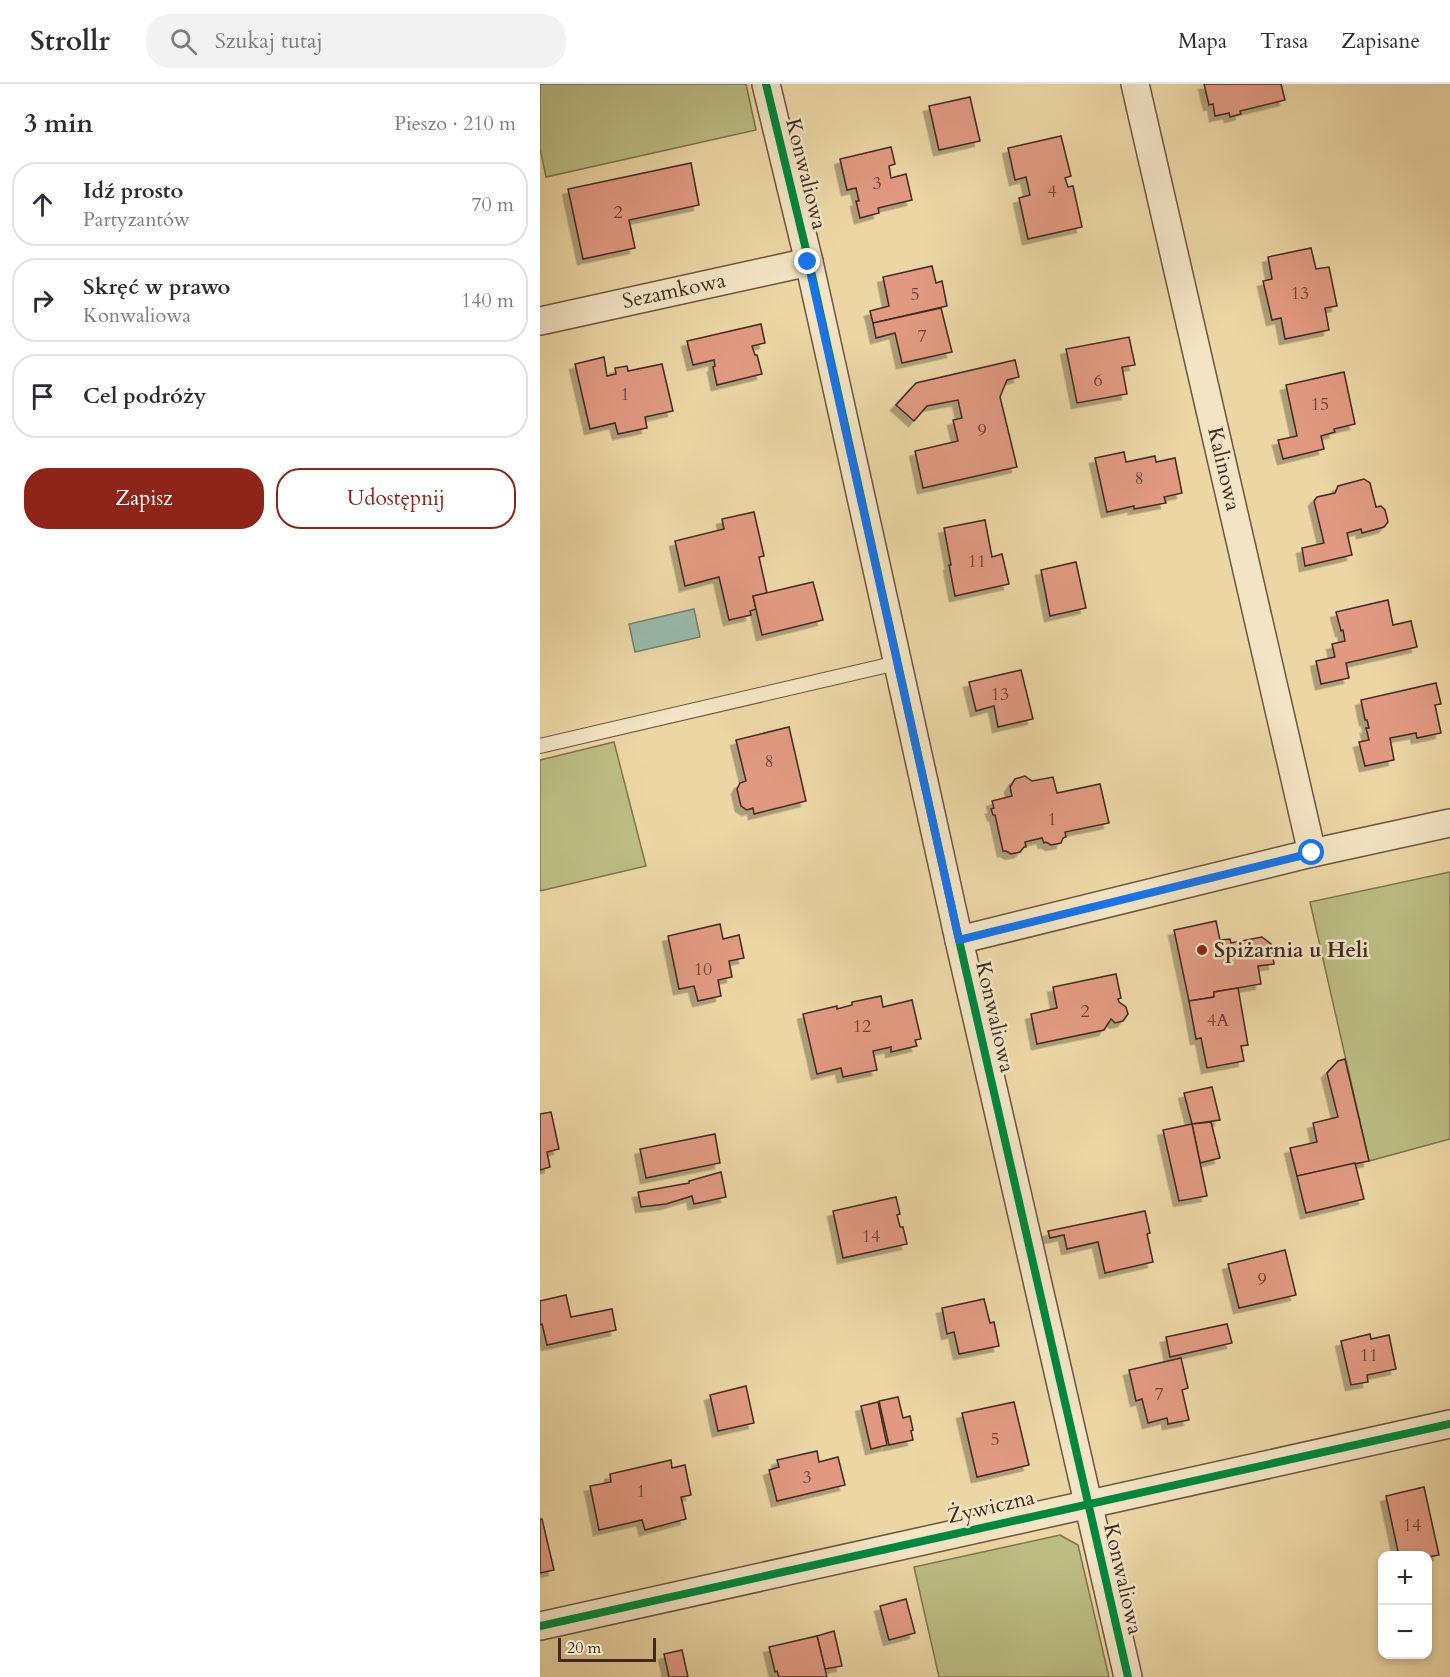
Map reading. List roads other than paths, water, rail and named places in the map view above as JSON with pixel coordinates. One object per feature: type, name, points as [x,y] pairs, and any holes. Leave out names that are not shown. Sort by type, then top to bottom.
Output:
[{"type":"street","name":"Konwaliowa","points":[[766,84],[1128,1677]]},
{"type":"street","name":"Kalinowa","points":[[1135,84],[1312,853]]},
{"type":"street","name":"Sezamkowa","points":[[540,321],[808,262]]},
{"type":"street","points":[[959,940],[1312,853],[1450,823]]},
{"type":"street","name":"Żywiczna","points":[[540,1626],[1450,1424]]},
{"type":"lane","points":[[540,746],[897,663]]},
{"type":"place","name":"Spiżarnia u Heli","points":[[1202,950]]}]
